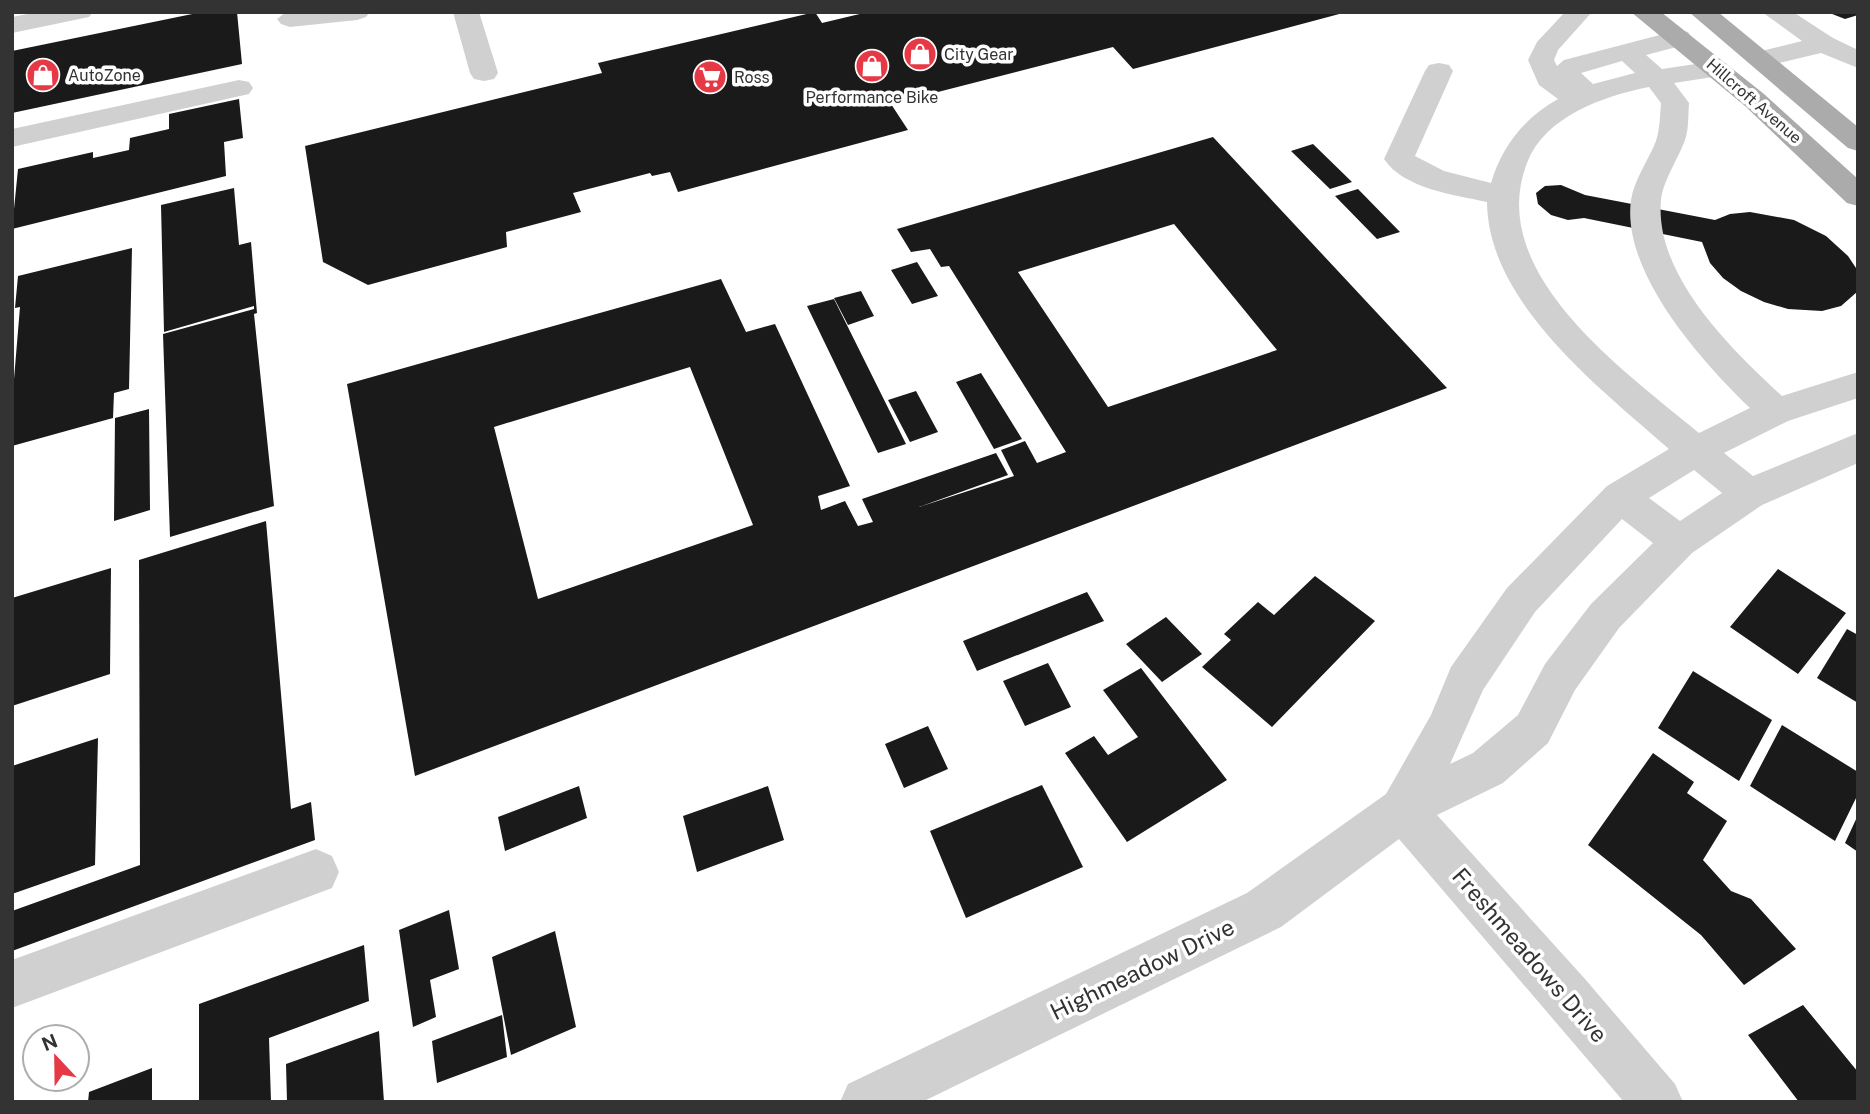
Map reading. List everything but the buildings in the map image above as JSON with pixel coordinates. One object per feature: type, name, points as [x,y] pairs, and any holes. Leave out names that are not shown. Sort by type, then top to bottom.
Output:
[{"type":"main road","name":"Hillcroft Avenue","points":[[1644,12],[1679,38],[1809,148],[1858,196]]},
{"type":"main road","name":"Hillcroft Avenue","points":[[1702,12],[1854,134]]},
{"type":"main road","points":[[1716,69],[1762,60]]},
{"type":"street","points":[[19,20],[80,12]]},
{"type":"street","points":[[290,19],[357,12]]},
{"type":"street","points":[[466,12],[484,73]]},
{"type":"street","points":[[1579,12],[1546,48],[1541,60],[1549,79],[1583,97]]},
{"type":"street","points":[[1775,12],[1824,44],[1858,60]]},
{"type":"street","points":[[1583,97],[1567,71],[1679,38]]},
{"type":"street","points":[[1762,60],[1824,44]]},
{"type":"street","points":[[1627,52],[1657,79],[1675,103],[1672,137],[1646,199],[1649,241],[1663,276],[1727,365],[1776,411]]},
{"type":"street","points":[[1716,69],[1619,85],[1583,97],[1563,108],[1527,139],[1514,158],[1502,196],[1508,238],[1521,272],[1545,308],[1575,343],[1695,451],[1749,494]]},
{"type":"street","points":[[1439,71],[1399,159],[1410,169],[1502,196]]},
{"type":"street","points":[[12,138],[239,88]]},
{"type":"street","name":"Highmeadow Drive","points":[[1402,809],[1448,726],[1466,680],[1521,600],[1620,497],[1695,451],[1776,411],[1858,385]]},
{"type":"street","name":"Highmeadow Drive","points":[[866,1102],[1264,910],[1402,809],[1488,768],[1533,729],[1560,677],[1605,616],[1679,542],[1749,494],[1858,447]]},
{"type":"street","points":[[1620,497],[1679,542]]},
{"type":"street","name":"Freshmeadows Drive","points":[[1402,809],[1568,996],[1657,1102]]},
{"type":"street","points":[[12,984],[316,872]]},
{"type":"place","name":"City Gear","points":[[920,54]]},
{"type":"place","name":"Performance Bike","points":[[872,66]]},
{"type":"place","name":"AutoZone","points":[[43,75]]},
{"type":"place","name":"Ross","points":[[710,77]]}]
